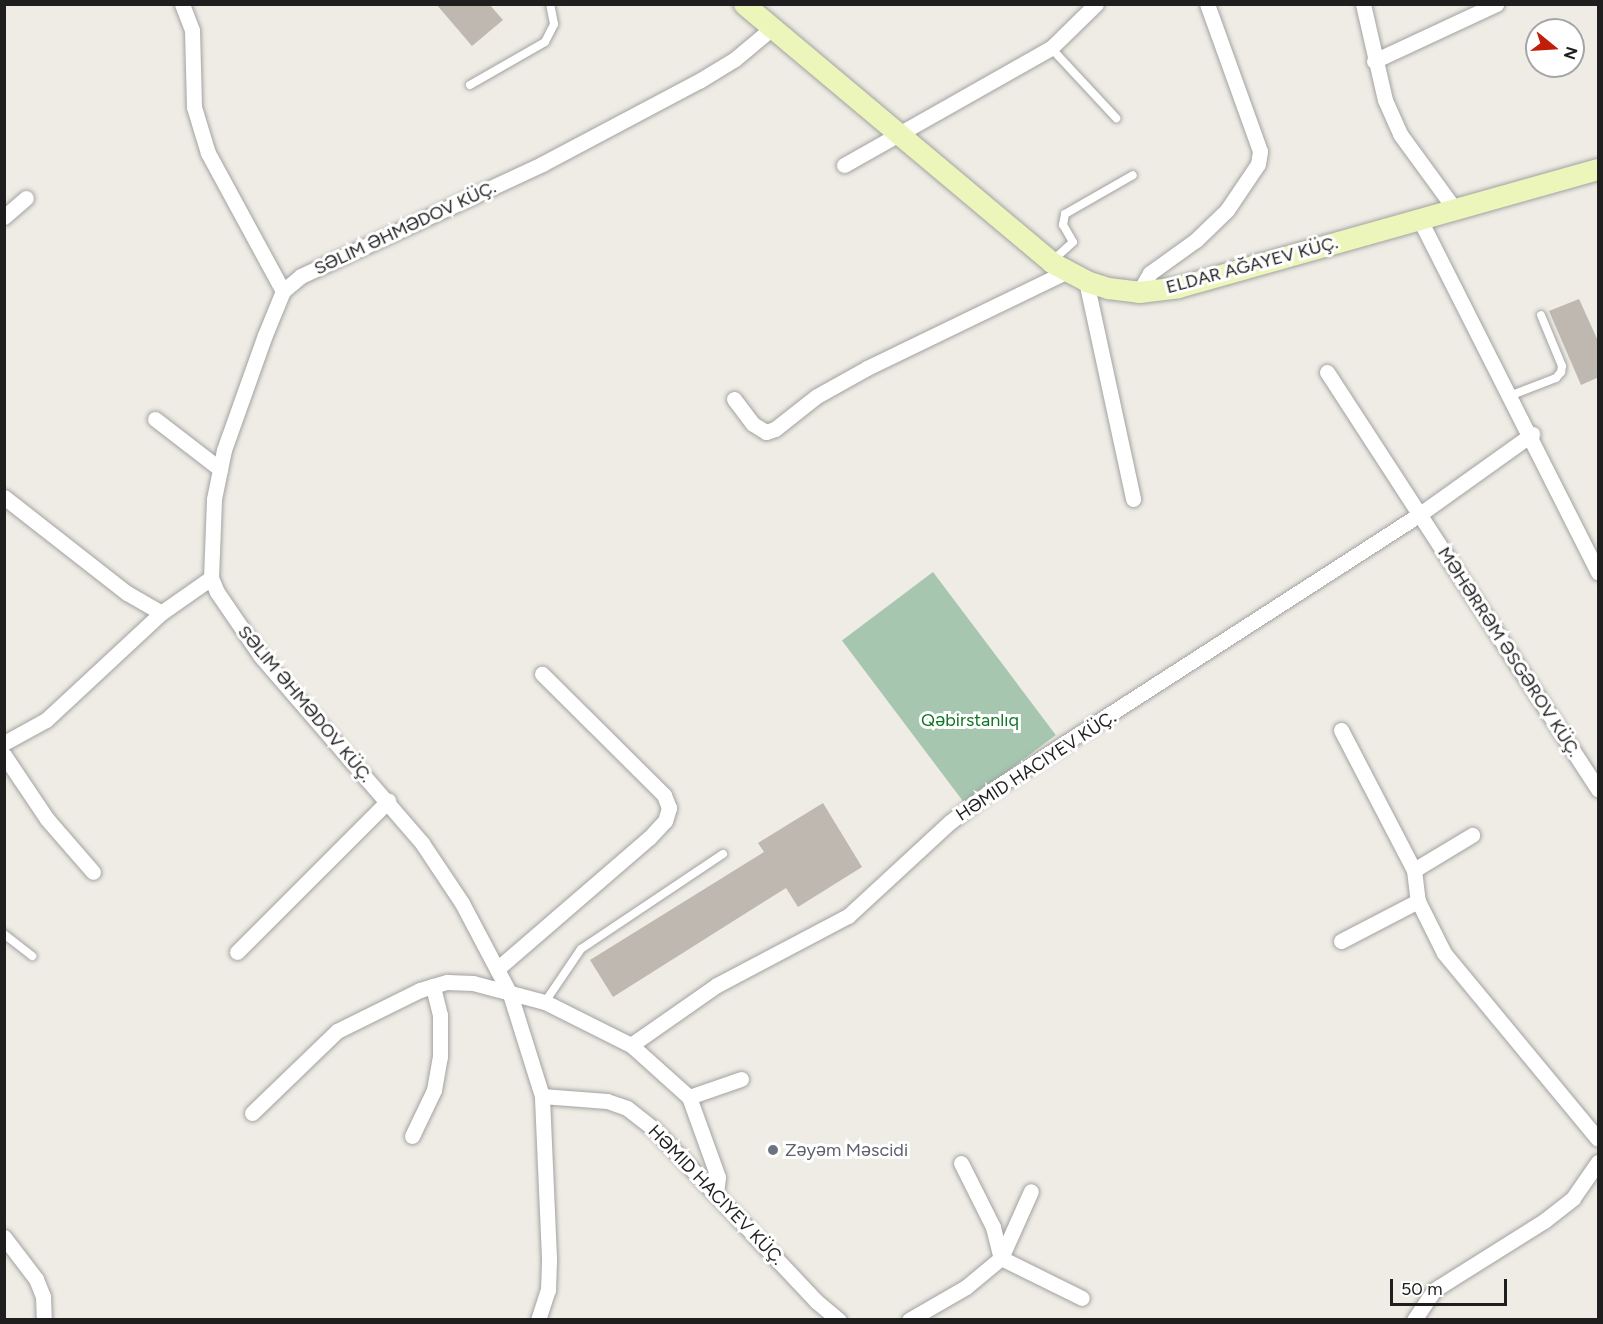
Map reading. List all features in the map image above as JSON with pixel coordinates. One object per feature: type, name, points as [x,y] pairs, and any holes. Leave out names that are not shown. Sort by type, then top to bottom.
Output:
[{"type":"main road","name":"ELDAR AĞAYEV KÜÇ.","points":[[744,4],[1059,267],[1086,281],[1139,292],[1178,287],[1599,169]]},
{"type":"street","points":[[4,743],[46,720],[161,613],[211,578],[214,499],[220,469],[284,291],[208,153],[194,107],[192,30],[182,4]]},
{"type":"street","points":[[844,165],[1052,48],[1096,4]]},
{"type":"street","points":[[1139,292],[1150,273],[1196,240],[1227,210],[1258,164],[1260,152],[1207,4]]},
{"type":"street","points":[[1364,4],[1374,61],[1384,100],[1400,134],[1454,208]]},
{"type":"street","points":[[1374,61],[1496,4]]},
{"type":"street","name":"SƏLIM ƏHMƏDOV KÜÇ.","points":[[284,291],[301,276],[328,261],[453,207],[699,81],[735,59],[772,28]]},
{"type":"street","points":[[4,217],[26,198]]},
{"type":"street","points":[[1419,218],[1532,434],[1599,572]]},
{"type":"street","points":[[734,399],[753,424],[766,432],[775,429],[817,396],[1059,267]]},
{"type":"street","points":[[1086,281],[1133,499]]},
{"type":"street","name":"MƏHƏRRƏM ƏSGƏROV KÜÇ.","points":[[1327,372],[1599,790]]},
{"type":"street","points":[[155,420],[220,469]]},
{"type":"street","points":[[631,1045],[717,985],[848,916],[950,822],[989,792],[1420,514],[1532,434]]},
{"type":"street","points":[[6,502],[128,593],[161,613]]},
{"type":"street","name":"SƏLIM ƏHMƏDOV KÜÇ.","points":[[211,578],[237,626],[388,801],[445,876],[510,994],[542,1096],[549,1258],[548,1290],[538,1320]]},
{"type":"street","points":[[497,969],[649,838],[665,822],[669,808],[664,795],[542,674]]},
{"type":"street","points":[[1341,730],[1414,870],[1418,901],[1444,953],[1599,1139]]},
{"type":"street","points":[[4,755],[47,819],[93,872]]},
{"type":"street","points":[[237,952],[388,801]]},
{"type":"street","points":[[1414,870],[1472,835]]},
{"type":"street","points":[[1341,941],[1418,901]]},
{"type":"street","points":[[252,1113],[337,1031],[433,986],[473,983],[545,1002],[631,1045],[689,1097],[718,1178],[716,1194]]},
{"type":"street","points":[[412,1136],[434,1090],[440,1057],[441,1014],[433,986]]},
{"type":"street","points":[[689,1097],[741,1079]]},
{"type":"street","points":[[542,1096],[607,1101],[627,1108],[653,1128],[816,1301],[839,1320]]},
{"type":"street","points":[[1414,1320],[1434,1290],[1544,1221],[1572,1198],[1599,1162]]},
{"type":"street","points":[[961,1163],[993,1227],[1001,1258],[1082,1298]]},
{"type":"street","points":[[909,1320],[966,1287],[1001,1258],[1031,1191]]},
{"type":"street","points":[[4,1237],[36,1279],[43,1296],[44,1320]]},
{"type":"lane","points":[[470,85],[545,42],[554,24],[550,4]]},
{"type":"lane","points":[[1052,48],[1116,118]]},
{"type":"lane","points":[[1059,267],[1073,242],[1063,225],[1065,214],[1133,175]]},
{"type":"lane","points":[[1512,395],[1556,378],[1561,372],[1562,366],[1540,315]]},
{"type":"lane","points":[[545,1002],[581,949],[723,854]]},
{"type":"lane","points":[[4,934],[32,956]]},
{"type":"green space","name":"Qəbirstanlıq","points":[[933,572],[1056,735],[965,804],[842,641]]},
{"type":"building","points":[[436,4],[489,4],[503,20],[472,46]]},
{"type":"building","points":[[1579,299],[1599,343],[1599,377],[1581,385],[1549,311]]},
{"type":"building","points":[[823,803],[862,867],[798,907],[786,888],[613,997],[590,960],[764,852],[758,843]]},
{"type":"place","name":"Zəyəm Məscidi","points":[[773,1150]]}]
